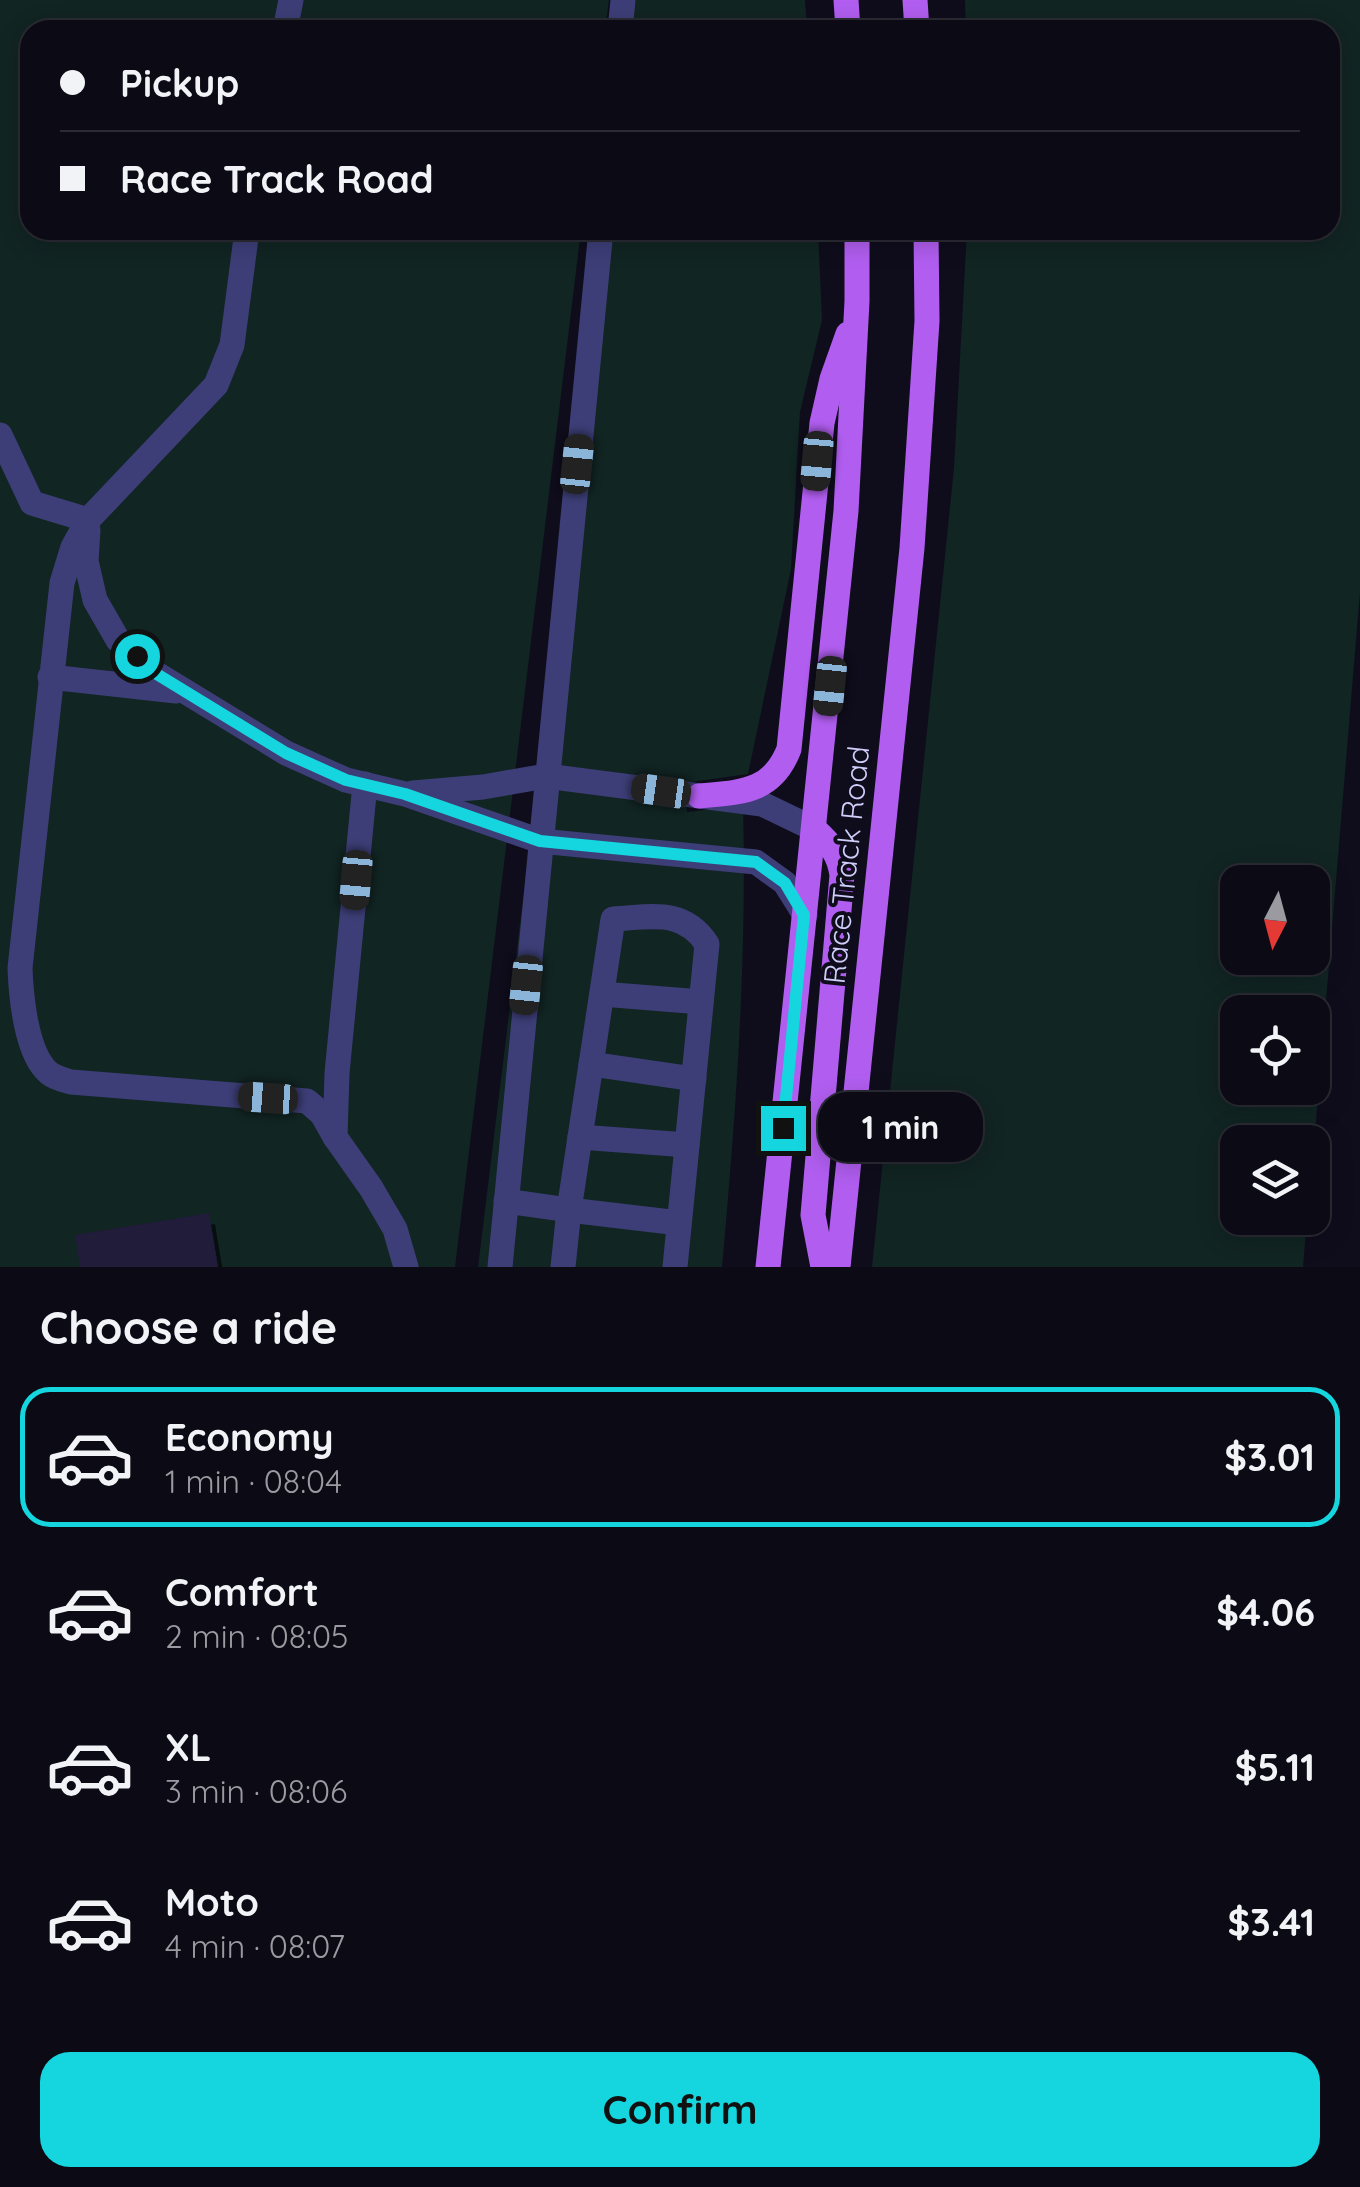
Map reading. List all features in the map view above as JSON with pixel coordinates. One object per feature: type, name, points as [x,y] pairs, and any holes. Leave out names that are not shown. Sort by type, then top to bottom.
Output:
[{"type":"main road","name":"Race Track Road","points":[[768,1267],[846,511],[857,240]]},
{"type":"main road","name":"Race Track Road","points":[[838,1267],[917,491],[927,321],[926,240]]},
{"type":"main road","points":[[699,796],[762,785],[782,767],[789,749],[822,423],[832,379],[856,310]]},
{"type":"main road","points":[[814,829],[831,844],[840,860],[842,875],[812,1215],[823,1267]]},
{"type":"lane","points":[[246,240],[232,345],[216,386],[88,520],[73,547],[62,583],[20,979],[21,1000],[32,1044],[50,1075],[71,1082],[307,1102],[322,1114],[395,1229],[406,1267]]},
{"type":"lane","points":[[500,1267],[599,240]]},
{"type":"lane","points":[[0,434],[32,504],[88,520]]},
{"type":"lane","points":[[88,520],[86,561],[94,600],[118,640],[155,673],[286,753],[346,780],[405,794],[540,841],[756,862],[785,883],[804,915]]},
{"type":"lane","points":[[50,678],[186,692]]},
{"type":"lane","points":[[405,794],[546,776],[762,804],[814,829]]},
{"type":"lane","points":[[335,1137],[337,1074],[364,784]]},
{"type":"lane","points":[[563,1267],[613,919],[667,916],[695,926],[707,944],[675,1267]]},
{"type":"lane","points":[[0,940],[20,979]]},
{"type":"lane","points":[[602,994],[702,1002]]},
{"type":"lane","points":[[591,1064],[694,1079]]},
{"type":"lane","points":[[580,1137],[687,1146]]},
{"type":"lane","points":[[506,1201],[679,1222]]},
{"type":"green space","points":[[0,0],[609,0],[606,20],[20,20],[20,240],[580,240],[455,1267],[0,1267]]},
{"type":"green space","points":[[633,0],[805,0],[806,20],[630,20]]},
{"type":"green space","points":[[965,0],[1360,0],[1360,592],[1330,953],[1330,865],[1220,865],[1220,975],[1328,975],[1326,995],[1220,995],[1220,1105],[1317,1105],[1316,1125],[1220,1125],[1220,1235],[1306,1235],[1303,1267],[872,1267],[954,468],[966,240],[1340,240],[1340,20],[966,20]]},
{"type":"green space","points":[[604,240],[818,240],[822,320],[800,412],[791,569],[748,774],[684,783],[687,812],[743,806],[739,1037],[722,1267],[478,1267]]},
{"type":"building","points":[[209,1213],[218,1267],[80,1267],[75,1235]]},
{"type":"route","points":[[137,656],[155,673],[286,753],[346,780],[405,794],[540,841],[756,862],[785,883],[804,915],[783,1128]]}]
